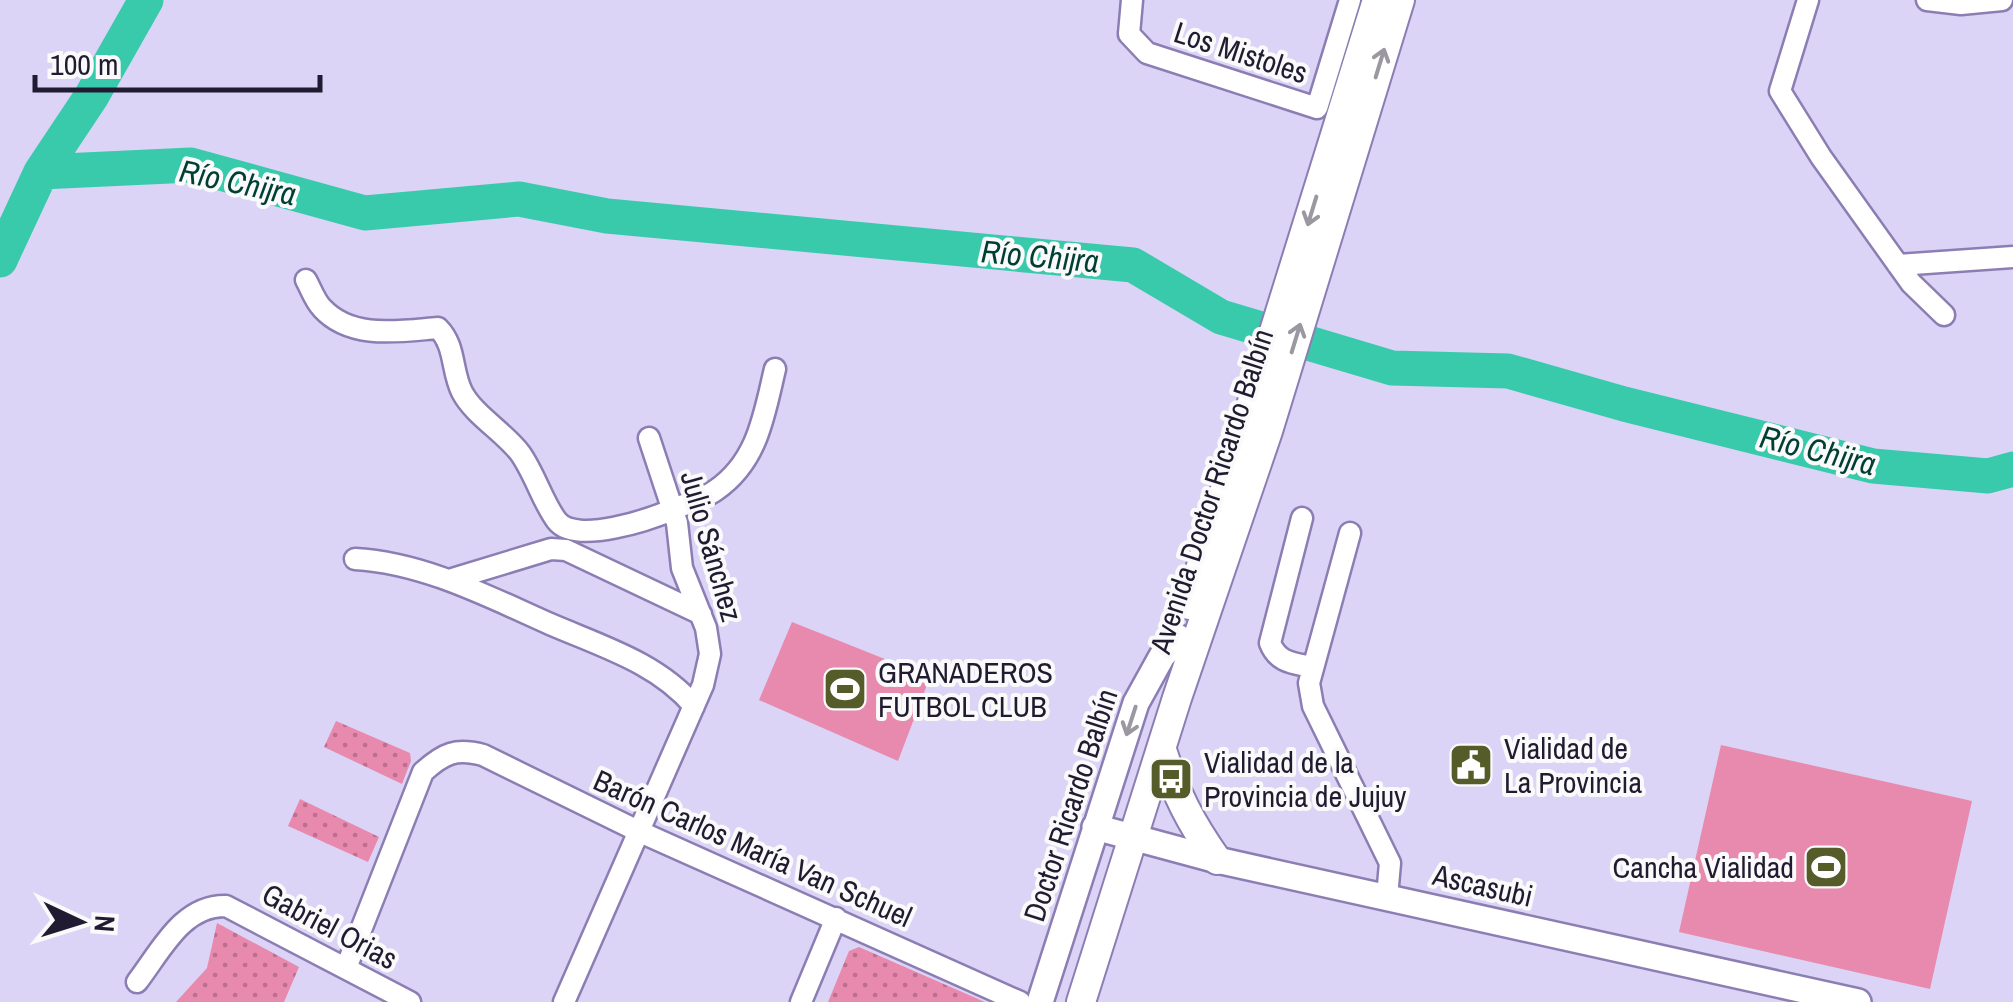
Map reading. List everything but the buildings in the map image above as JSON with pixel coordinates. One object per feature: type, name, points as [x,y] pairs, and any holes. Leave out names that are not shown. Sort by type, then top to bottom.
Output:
[{"type":"main road","name":"Avenida Doctor Ricardo Balbín","points":[[1081,1002],[1115,833],[1162,750],[1257,428],[1339,117],[1377,0]]},
{"type":"main road","name":"Avenida Doctor Ricardo Balbín","points":[[1339,117],[1400,0]]},
{"type":"main road","name":"Avenida Doctor Ricardo Balbín","points":[[1063,1002],[1179,638],[1257,428]]},
{"type":"main road","points":[[1162,750],[1188,820],[1217,860]]},
{"type":"street","name":"Los Mistoles","points":[[1132,0],[1129,34],[1147,53],[1339,117]]},
{"type":"street","points":[[1339,117],[1350,0]]},
{"type":"street","points":[[1808,0],[1780,91],[1821,157],[1911,283],[1944,315]]},
{"type":"street","points":[[1927,0],[1961,4],[2002,0]]},
{"type":"street","points":[[1898,265],[2013,257]]},
{"type":"street","points":[[306,280],[323,309],[353,329],[390,332],[438,328],[448,338],[462,394],[518,450],[538,479],[556,520],[565,528],[588,531],[644,522],[716,491],[744,463],[759,438],[775,369]]},
{"type":"street","name":"Julio Sánchez","points":[[564,1002],[703,685],[710,654],[701,614],[682,568],[673,510],[649,438]]},
{"type":"street","points":[[1302,518],[1270,643],[1274,654],[1282,660],[1312,667]]},
{"type":"street","points":[[565,528],[566,550]]},
{"type":"street","points":[[1350,534],[1308,683],[1313,706],[1390,863],[1387,897]]},
{"type":"street","points":[[450,580],[552,549],[566,550],[701,614]]},
{"type":"street","points":[[355,559],[382,560],[450,580],[644,665],[678,687],[694,706]]},
{"type":"street","name":"Barón Carlos María Van Schuel","points":[[346,968],[423,772],[442,755],[461,749],[483,755],[638,831],[1020,1002]]},
{"type":"street","name":"Ascasubi","points":[[1115,833],[1217,860],[1858,1002]]},
{"type":"street","name":"Doctor Ricardo Balbín","points":[[1040,1002],[1115,833]]},
{"type":"street","name":"Gabriel Orias","points":[[137,982],[188,916],[210,906],[226,906],[346,968],[378,995],[410,1002]]},
{"type":"street","points":[[801,1002],[836,918]]},
{"type":"shaded area","name":"GRANADEROS FUTBOL CLUB","points":[[792,622],[930,677],[898,761],[759,700]]},
{"type":"shaded area","points":[[336,721],[410,753],[402,784],[324,747]]},
{"type":"shaded area","name":"Cancha Vialidad","points":[[1721,745],[1972,801],[1930,989],[1679,932]]},
{"type":"shaded area","points":[[300,799],[379,837],[368,862],[288,826]]},
{"type":"shaded area","points":[[217,923],[299,967],[284,1002],[176,1002],[207,968]]},
{"type":"shaded area","points":[[859,947],[985,1002],[828,1002],[849,951]]},
{"type":"waterway","points":[[0,260],[41,172],[91,97],[146,0]]},
{"type":"waterway","name":"Río Chijra","points":[[41,172],[191,165],[365,213],[519,199],[607,216],[1133,265],[1221,317],[1392,368],[1508,371],[1873,466],[1988,476],[2013,469]]},
{"type":"place","name":"GRANADEROS FUTBOL CLUB","points":[[845,689]]},
{"type":"place","name":"Vialidad de La Provincia","points":[[1471,765]]},
{"type":"place","name":"Vialidad de la Provincia de Jujuy","points":[[1171,779]]},
{"type":"place","name":"Cancha Vialidad","points":[[1826,867]]}]
